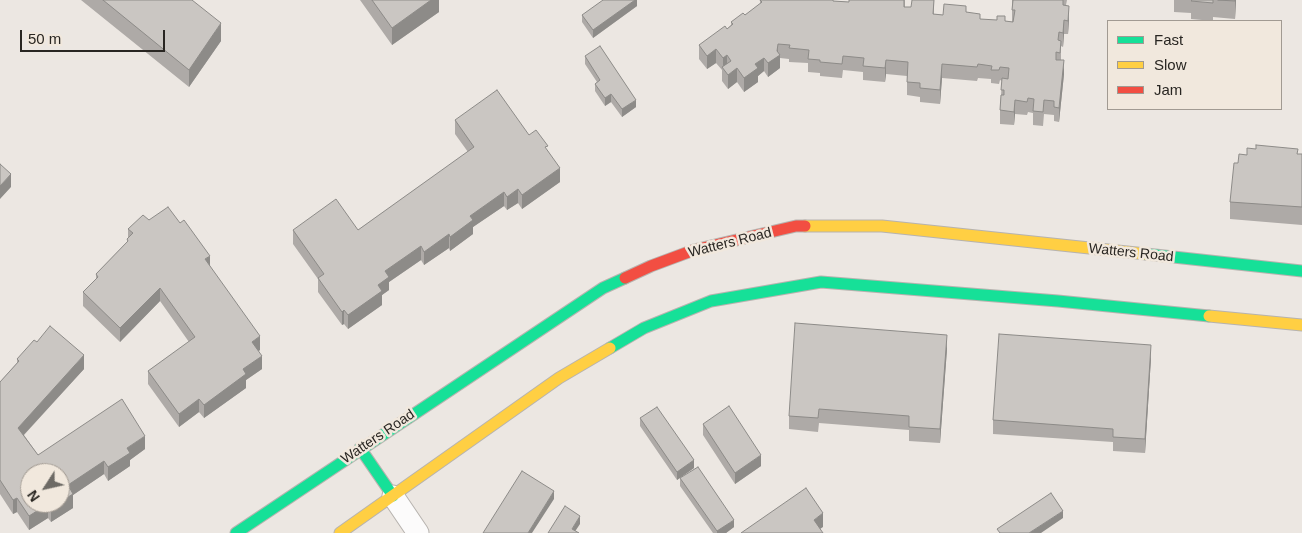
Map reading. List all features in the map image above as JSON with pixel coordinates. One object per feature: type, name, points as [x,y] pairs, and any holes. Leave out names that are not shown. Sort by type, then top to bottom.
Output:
[{"type":"main road","name":"Watters Road","points":[[236,533],[360,448],[603,288],[651,266],[694,250],[796,226],[882,226],[1302,271]]},
{"type":"main road","points":[[340,533],[559,378],[644,328],[711,300],[821,282],[1058,301],[1302,326]]},
{"type":"main road","points":[[360,448],[393,496]]},
{"type":"street","points":[[393,496],[418,533]]},
{"type":"building","points":[[103,0],[192,0],[221,23],[189,70]]},
{"type":"building","points":[[372,0],[431,0],[392,28]]},
{"type":"building","points":[[603,0],[635,0],[593,30],[582,15]]},
{"type":"building","points":[[760,0],[833,0],[849,2],[849,0],[904,0],[904,7],[911,7],[912,0],[934,0],[933,14],[943,15],[944,4],[966,6],[966,12],[980,14],[980,19],[997,20],[997,16],[1005,16],[1005,21],[1013,22],[1015,10],[1012,10],[1013,0],[1063,0],[1063,5],[1069,6],[1068,21],[1064,20],[1063,33],[1059,32],[1058,40],[1061,41],[1060,53],[1056,52],[1056,60],[1064,60],[1059,108],[1054,107],[1054,101],[1044,100],[1043,112],[1033,111],[1034,99],[1028,98],[1027,102],[1015,100],[1014,112],[1000,110],[1001,95],[1004,95],[1004,90],[1001,90],[1002,78],[1008,79],[1009,68],[1000,67],[999,70],[991,70],[992,66],[978,64],[977,67],[942,64],[940,90],[920,88],[920,83],[907,82],[908,62],[886,60],[885,68],[863,66],[864,58],[843,56],[842,64],[820,62],[820,60],[808,59],[809,50],[789,48],[790,45],[778,44],[777,51],[780,55],[768,63],[764,58],[755,64],[758,68],[744,78],[737,68],[728,75],[722,67],[731,61],[727,55],[723,58],[716,49],[707,56],[699,45],[725,26],[727,29],[733,24],[731,22],[743,13],[745,15],[762,2]]},
{"type":"building","points":[[1213,0],[1213,3],[1191,1]]},
{"type":"building","points":[[600,46],[636,100],[622,109],[611,94],[605,98],[595,84],[600,80],[585,56]]},
{"type":"building","points":[[497,90],[529,135],[536,130],[548,146],[545,147],[560,168],[522,195],[518,189],[507,197],[504,192],[470,216],[473,220],[450,237],[449,234],[424,252],[421,246],[385,271],[389,277],[378,285],[382,291],[348,315],[344,310],[342,312],[318,278],[324,274],[293,230],[336,199],[358,230],[474,147],[455,120]]},
{"type":"building","points":[[1256,145],[1298,149],[1297,154],[1302,154],[1302,207],[1230,202],[1234,163],[1238,163],[1239,154],[1247,155],[1247,148],[1256,149]]},
{"type":"building","points":[[0,164],[11,174],[0,186]]},
{"type":"building","points":[[168,207],[180,223],[184,220],[210,256],[205,259],[260,336],[252,342],[262,356],[243,369],[246,374],[204,405],[199,399],[179,414],[148,371],[195,337],[160,288],[120,328],[83,292],[98,277],[96,274],[128,241],[127,239],[133,233],[128,229],[143,215],[149,220]]},
{"type":"building","points":[[795,323],[947,335],[940,429],[909,427],[909,416],[819,409],[818,418],[789,416]]},
{"type":"building","points":[[50,326],[84,355],[18,428],[38,455],[122,399],[145,436],[127,448],[130,453],[108,467],[104,461],[70,484],[70,463],[20,463],[20,502],[17,498],[13,500],[0,480],[0,382],[19,361],[17,359],[34,340],[37,342]]},
{"type":"building","points":[[999,334],[1151,345],[1145,439],[1113,437],[1113,429],[993,420]]},
{"type":"building","points":[[729,406],[761,455],[735,473],[703,424]]},
{"type":"building","points":[[657,407],[694,460],[677,472],[640,418]]},
{"type":"building","points":[[698,467],[734,520],[717,531],[680,478]]},
{"type":"building","points":[[522,471],[554,491],[528,533],[483,533]]},
{"type":"building","points":[[806,488],[823,513],[814,520],[823,533],[741,533]]},
{"type":"building","points":[[1051,493],[1063,511],[1029,533],[1000,533],[997,529]]},
{"type":"building","points":[[565,506],[580,516],[572,529],[579,533],[548,533]]},
{"type":"traffic: fast","points":[[1146,254],[1302,271]]},
{"type":"traffic: fast","points":[[236,533],[603,288],[625,278]]},
{"type":"traffic: fast","points":[[610,348],[644,328],[711,301],[821,282],[1058,301],[1209,316]]},
{"type":"traffic: fast","points":[[360,448],[393,496]]},
{"type":"traffic: slow","points":[[805,226],[882,226],[1146,254]]},
{"type":"traffic: slow","points":[[1209,316],[1302,325]]},
{"type":"traffic: slow","points":[[340,533],[559,378],[610,348]]},
{"type":"traffic: jam","points":[[625,278],[694,250],[796,226],[805,226]]}]
